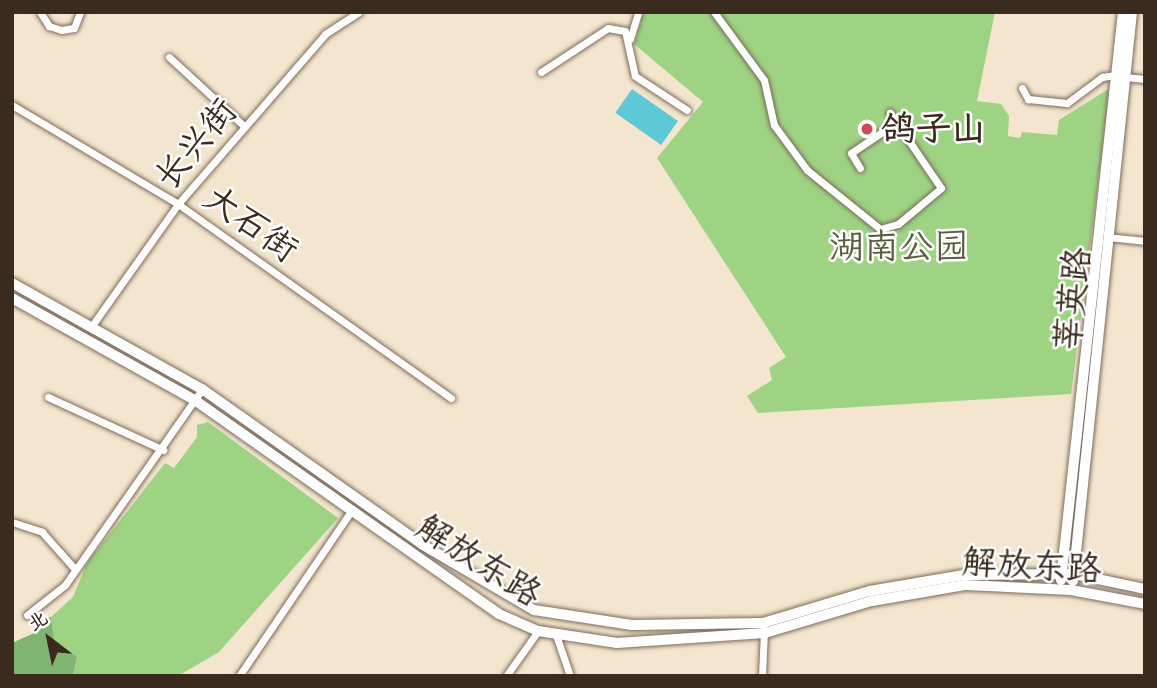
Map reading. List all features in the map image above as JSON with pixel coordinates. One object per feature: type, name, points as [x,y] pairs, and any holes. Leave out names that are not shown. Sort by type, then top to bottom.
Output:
[{"type":"main road","name":"莘英路","points":[[1071,590],[1107,237],[1123,12]]},
{"type":"main road","name":"莘英路","points":[[1058,589],[1062,574],[1120,76],[1132,12]]},
{"type":"main road","name":"解放东路","points":[[12,283],[202,389],[510,600],[632,625],[764,628],[870,591],[964,575],[1074,574],[1145,589]]},
{"type":"main road","name":"解放东路","points":[[12,298],[196,401],[499,614],[538,631],[617,643],[764,628],[872,601],[965,584],[1071,590],[1145,604]]},
{"type":"street","points":[[40,12],[48,26],[61,30],[75,28],[80,12]]},
{"type":"street","name":"长兴街","points":[[91,327],[178,204],[325,34],[359,12]]},
{"type":"street","points":[[638,12],[630,39],[628,64],[635,76],[687,110]]},
{"type":"street","points":[[714,12],[764,80],[774,125],[807,170],[880,229],[898,223],[942,188],[890,113]]},
{"type":"street","points":[[541,72],[607,28],[625,31],[630,39]]},
{"type":"street","points":[[169,57],[244,127]]},
{"type":"street","points":[[1022,88],[1028,99],[1067,103],[1102,77],[1145,79]]},
{"type":"street","name":"大石街","points":[[12,105],[178,204],[451,398]]},
{"type":"street","points":[[860,168],[851,153],[897,122]]},
{"type":"street","points":[[1107,237],[1145,241]]},
{"type":"street","points":[[27,615],[65,585],[74,568],[163,450],[202,389]]},
{"type":"street","points":[[48,397],[163,450]]},
{"type":"street","points":[[239,676],[353,509]]},
{"type":"street","points":[[12,522],[42,532],[74,568]]},
{"type":"street","points":[[762,676],[764,628]]},
{"type":"street","points":[[506,676],[538,631]]},
{"type":"street","points":[[556,635],[569,676]]},
{"type":"green space","name":"湖南公园","points":[[644,12],[995,12],[977,101],[1001,104],[1009,116],[1008,136],[1020,138],[1022,132],[1057,135],[1059,120],[1110,88],[1071,394],[758,413],[747,396],[772,380],[769,368],[786,357],[657,158],[703,102],[634,44]]},
{"type":"green space","points":[[208,422],[338,518],[219,652],[178,676],[73,676],[77,656],[55,647],[51,617],[73,597],[87,563],[165,463],[174,468],[197,437],[197,425]]},
{"type":"green space","points":[[51,617],[55,646],[77,656],[73,676],[12,676],[12,643],[34,633],[35,619]]},
{"type":"water","points":[[632,89],[678,121],[661,145],[615,113]]},
{"type":"place","name":"鸽子山","points":[[867,129]]}]
